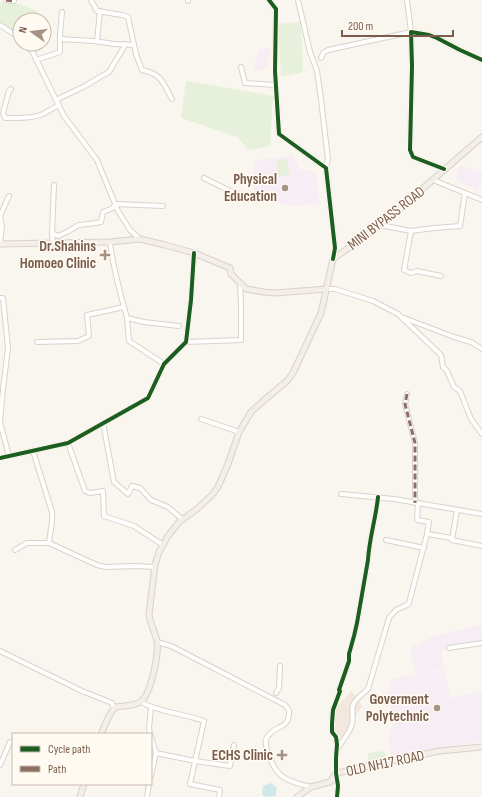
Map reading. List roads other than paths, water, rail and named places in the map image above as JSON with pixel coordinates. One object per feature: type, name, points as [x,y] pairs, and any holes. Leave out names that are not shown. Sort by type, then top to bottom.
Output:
[{"type":"main road","name":"MINI BYPASS ROAD","points":[[141,702],[146,697],[156,662],[157,642],[150,622],[149,614],[155,567],[159,552],[168,536],[179,522],[197,509],[218,487],[239,432],[251,412],[281,387],[290,377],[320,313],[333,259],[381,225],[482,137]]},
{"type":"main road","points":[[0,244],[52,244],[140,240],[194,253],[230,268],[231,274],[246,289],[275,293],[326,289]]},
{"type":"main road","points":[[101,733],[105,724],[117,706],[141,702]]},
{"type":"main road","name":"OLD NH17 ROAD","points":[[297,797],[311,788],[330,782],[336,773],[439,751],[482,747]]},
{"type":"main road","points":[[80,797],[84,785]]},
{"type":"street","points":[[6,0],[14,1]]},
{"type":"street","points":[[91,0],[97,11],[128,17],[136,54],[142,70],[157,75],[172,99]]},
{"type":"street","points":[[269,0],[276,9],[276,85],[279,134],[326,168]]},
{"type":"street","points":[[298,0],[310,52],[317,72],[321,99],[328,159],[326,168],[335,248],[333,259]]},
{"type":"street","points":[[407,0],[411,32],[412,66],[410,150],[414,157],[444,169]]},
{"type":"street","points":[[97,41],[100,11]]},
{"type":"street","points":[[36,60],[60,52],[62,12]]},
{"type":"street","points":[[0,26],[12,33]]},
{"type":"street","points":[[321,58],[323,53],[328,50],[411,32],[438,38],[482,60]]},
{"type":"street","points":[[60,39],[134,45]]},
{"type":"street","points":[[56,100],[109,72],[125,44]]},
{"type":"street","points":[[32,52],[64,116],[97,160],[118,211],[130,230],[140,240]]},
{"type":"street","points":[[241,67],[245,83],[276,85]]},
{"type":"street","points":[[11,89],[7,98],[4,118],[31,117],[48,112],[52,108],[59,105]]},
{"type":"street","points":[[204,178],[223,188],[245,196]]},
{"type":"street","points":[[433,180],[482,200]]},
{"type":"street","points":[[52,244],[54,184]]},
{"type":"street","points":[[381,225],[412,231],[460,226],[465,193]]},
{"type":"street","points":[[0,244],[2,226],[0,215],[9,196]]},
{"type":"street","points":[[115,204],[163,206]]},
{"type":"street","points":[[52,233],[58,236],[79,225],[101,222],[103,212],[113,208],[115,204]]},
{"type":"street","points":[[412,231],[404,270],[411,273],[417,272],[441,276]]},
{"type":"street","points":[[110,242],[115,275],[127,318],[129,341],[164,364]]},
{"type":"street","points":[[0,458],[68,443],[148,398],[164,364],[186,342],[191,300],[194,253]]},
{"type":"street","points":[[186,342],[241,340],[242,303],[240,283]]},
{"type":"street","points":[[326,289],[335,289],[373,301],[402,317],[441,355],[443,367],[447,371],[454,387],[460,391],[472,419],[482,434]]},
{"type":"street","points":[[0,298],[3,298],[8,348],[0,422],[9,456]]},
{"type":"street","points":[[37,342],[78,341],[89,336],[87,315],[124,307]]},
{"type":"street","points":[[402,317],[471,342],[482,349]]},
{"type":"street","points":[[127,318],[144,322],[179,326]]},
{"type":"street","points":[[337,748],[351,727],[353,719],[352,710],[356,700],[368,688],[389,618],[396,610],[407,606],[409,603],[427,534],[429,522],[417,520],[415,443],[405,404],[407,394]]},
{"type":"street","points":[[201,419],[239,432]]},
{"type":"street","points":[[103,423],[114,482],[128,494],[132,486],[140,488],[151,500],[168,507],[182,519]]},
{"type":"street","points":[[68,443],[85,491],[90,493],[103,491],[104,516],[134,526],[163,545]]},
{"type":"street","points":[[33,451],[52,512],[53,521],[49,543]]},
{"type":"street","points":[[341,494],[394,499],[482,514]]},
{"type":"street","points":[[337,797],[337,748],[336,739],[332,732],[333,710],[349,661],[349,654],[354,636],[378,497]]},
{"type":"street","points":[[452,538],[457,510]]},
{"type":"street","points":[[427,534],[452,538],[452,540],[482,546]]},
{"type":"street","points":[[386,540],[424,548]]},
{"type":"street","points":[[15,550],[27,543],[49,543],[97,565],[106,567],[155,567]]},
{"type":"street","points":[[157,642],[171,646],[285,705],[289,710],[290,717],[286,723],[269,734],[266,738],[265,743],[270,760],[275,770],[291,782],[311,788]]},
{"type":"street","points":[[449,648],[482,643]]},
{"type":"street","points":[[0,651],[82,691],[112,703],[114,709]]},
{"type":"street","points":[[276,694],[279,688],[280,666]]},
{"type":"street","points":[[141,702],[151,708],[204,720],[190,784],[220,790],[219,797]]},
{"type":"street","points":[[150,733],[149,728],[151,708]]},
{"type":"street","points":[[152,739],[156,754],[152,772]]},
{"type":"street","points":[[0,765],[10,742]]},
{"type":"street","points":[[156,754],[230,766],[234,745]]},
{"type":"street","points":[[147,797],[149,785]]},
{"type":"water","points":[[271,783],[277,788],[276,796],[265,797],[262,794],[263,786]]},
{"type":"place","name":"Physical Education","points":[[285,188]]},
{"type":"place","name":"Dr.Shahins Homoeo Clinic","points":[[105,255]]},
{"type":"place","name":"Goverment Polytechnic","points":[[437,708]]},
{"type":"place","name":"ECHS Clinic","points":[[282,755]]}]
